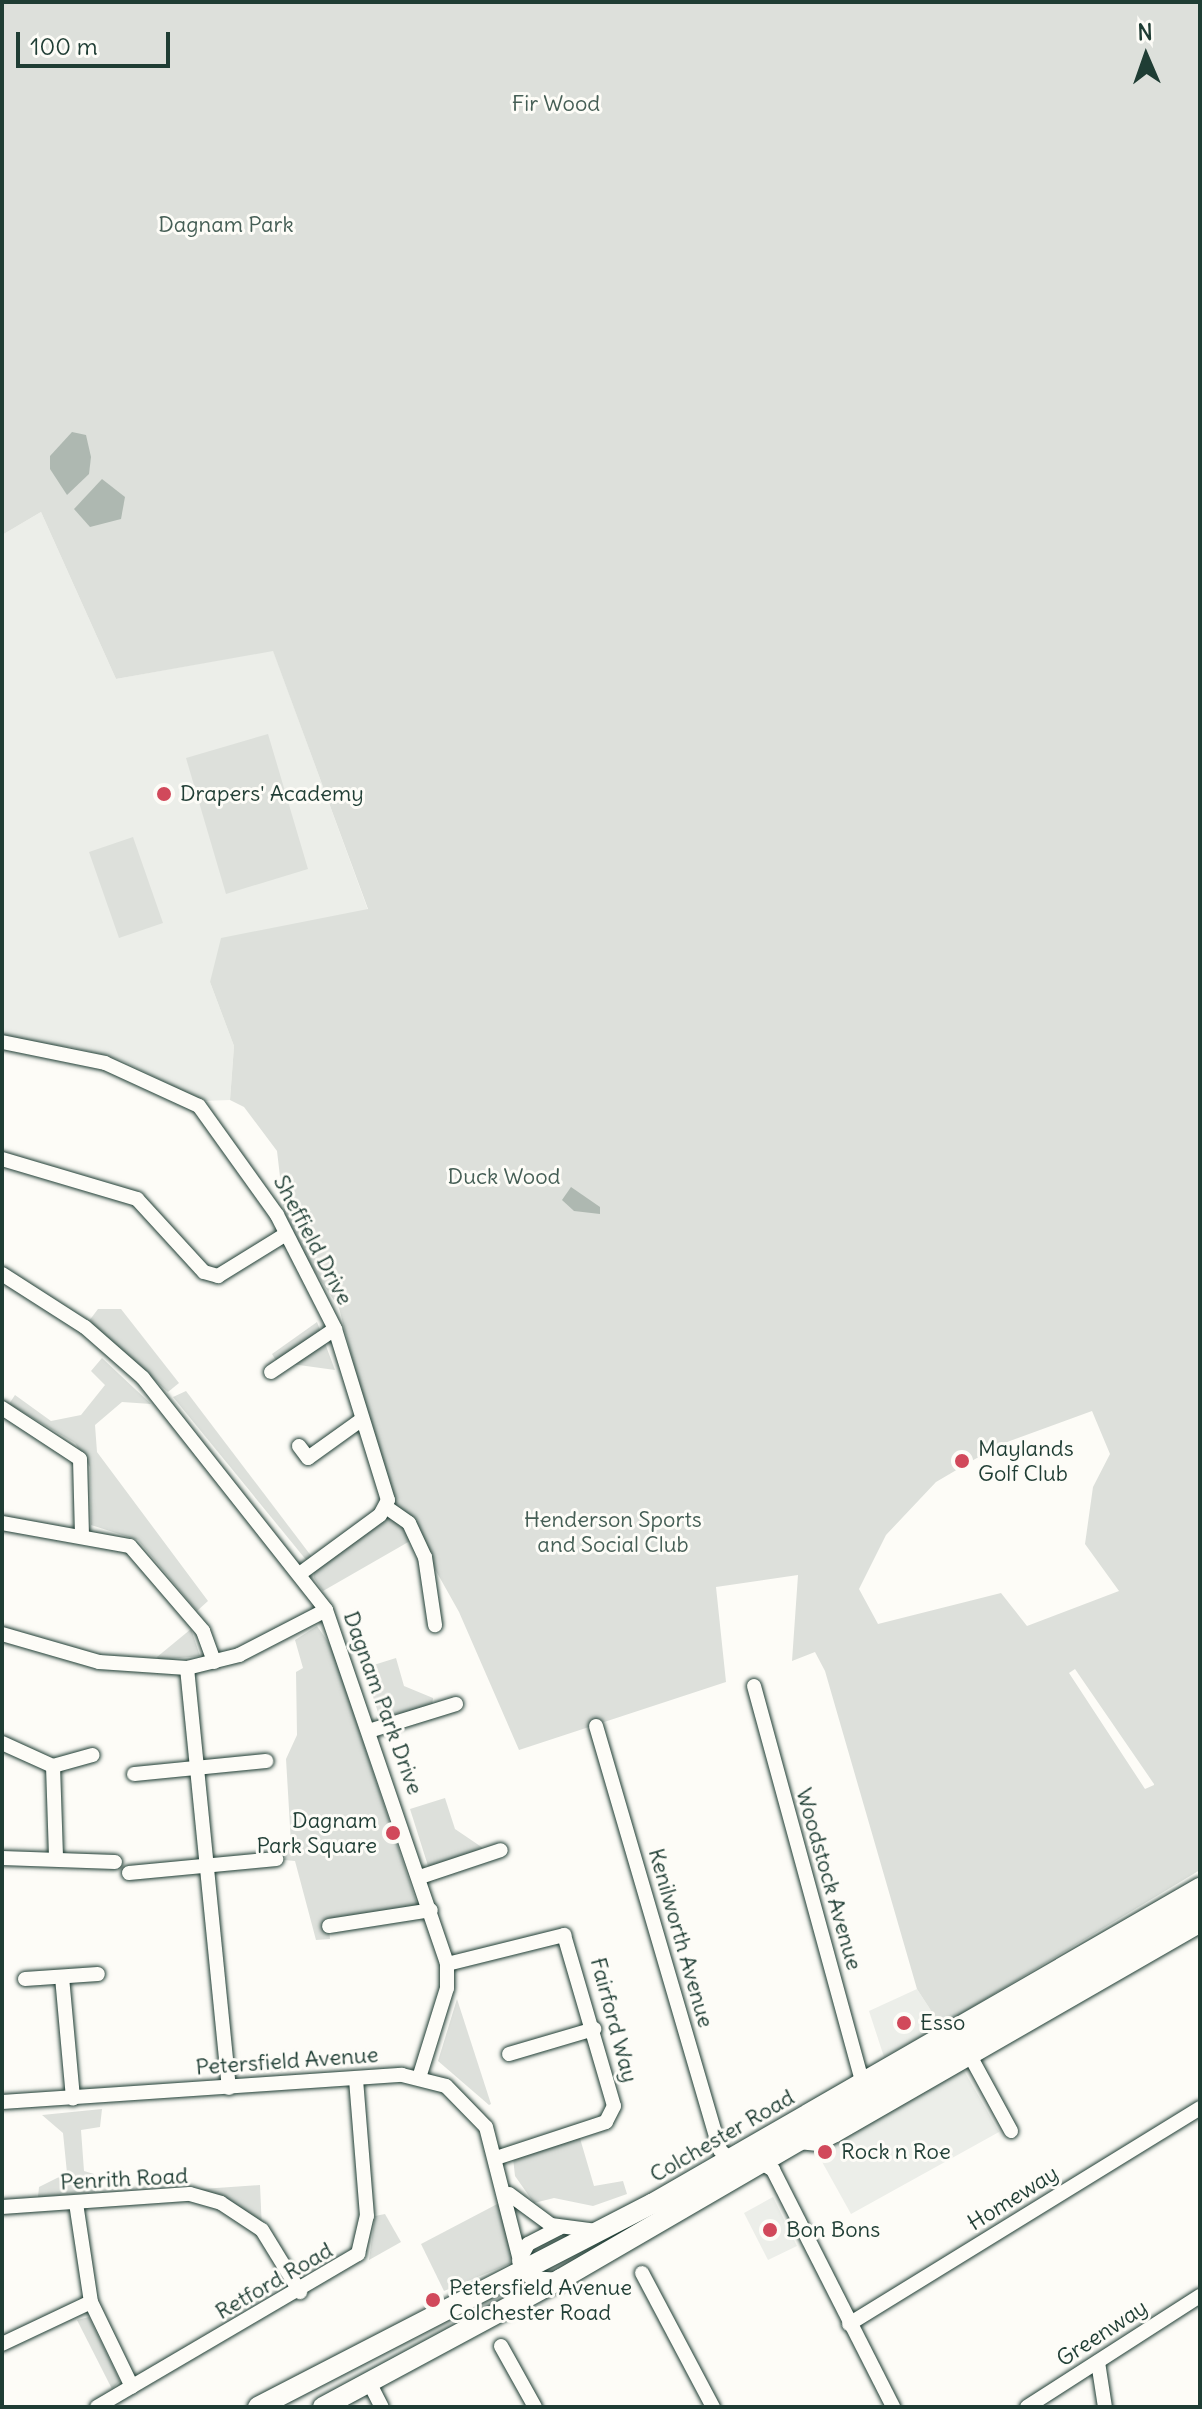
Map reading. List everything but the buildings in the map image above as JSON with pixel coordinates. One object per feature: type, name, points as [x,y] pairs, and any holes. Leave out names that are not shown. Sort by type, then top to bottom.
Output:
[{"type":"highway","name":"Colchester Road","points":[[258,2407],[520,2264],[599,2231],[863,2084],[1200,1888]]},
{"type":"highway","name":"Colchester Road","points":[[323,2407],[760,2172],[799,2142],[967,2052],[1200,1908]]},
{"type":"street","name":"Sheffield Drive","points":[[2,1042],[105,1063],[199,1106],[250,1169],[335,1329],[386,1507]]},
{"type":"street","points":[[2,1159],[137,1199],[204,1272],[230,1272],[286,1234]]},
{"type":"street","name":"Dagnam Park Drive","points":[[2,1274],[85,1327],[143,1378],[302,1572],[326,1610],[372,1730],[447,1964],[447,1988],[419,2078]]},
{"type":"street","points":[[271,1372],[335,1329]]},
{"type":"street","points":[[2,1408],[80,1459],[82,1535]]},
{"type":"street","points":[[299,1446],[308,1458],[361,1420]]},
{"type":"street","points":[[302,1572],[386,1507],[409,1523],[425,1557],[435,1625]]},
{"type":"street","points":[[2,1523],[82,1535],[139,1553],[203,1631],[214,1662]]},
{"type":"street","points":[[2,1634],[99,1662],[187,1668],[214,1662],[326,1610]]},
{"type":"street","points":[[187,1668],[229,2088]]},
{"type":"street","name":"Woodstock Avenue","points":[[754,1686],[863,2084]]},
{"type":"street","points":[[372,1730],[456,1704]]},
{"type":"street","name":"Kenilworth Avenue","points":[[596,1726],[726,2161]]},
{"type":"street","points":[[2,1743],[53,1766],[93,1755]]},
{"type":"street","points":[[134,1774],[266,1761]]},
{"type":"street","points":[[53,1766],[56,1858]]},
{"type":"street","points":[[420,1877],[501,1850]]},
{"type":"street","points":[[2,1858],[115,1862]]},
{"type":"street","points":[[129,1873],[276,1859]]},
{"type":"street","points":[[329,1926],[431,1910]]},
{"type":"street","points":[[1174,1923],[1200,1925]]},
{"type":"street","name":"Colchester Road","points":[[967,2052],[1200,1925]]},
{"type":"street","name":"Fairford Way","points":[[447,1964],[564,1935],[594,2029],[610,2117],[496,2158]]},
{"type":"street","points":[[25,1979],[98,1974]]},
{"type":"street","points":[[62,1977],[73,2099]]},
{"type":"street","points":[[509,2054],[594,2029]]},
{"type":"street","points":[[967,2052],[1011,2131]]},
{"type":"street","name":"Petersfield Avenue","points":[[2,2102],[356,2078],[419,2078],[468,2102],[496,2158],[509,2194],[520,2264]]},
{"type":"street","name":"Retford Road","points":[[97,2407],[348,2265],[364,2240],[356,2078]]},
{"type":"street","name":"Homeway","points":[[849,2324],[1200,2108]]},
{"type":"street","points":[[726,2161],[760,2172],[849,2324],[893,2407]]},
{"type":"street","name":"Penrith Road","points":[[2,2207],[183,2194],[221,2203],[262,2230],[300,2292]]},
{"type":"street","points":[[509,2194],[559,2228],[599,2231]]},
{"type":"street","points":[[76,2203],[91,2302],[132,2387]]},
{"type":"street","points":[[559,2228],[528,2244],[520,2264],[540,2281],[561,2279]]},
{"type":"street","points":[[642,2273],[713,2407]]},
{"type":"street","name":"Greenway","points":[[1027,2407],[1200,2296]]},
{"type":"street","points":[[2,2344],[91,2302]]},
{"type":"street","points":[[501,2346],[535,2407]]},
{"type":"street","points":[[1098,2362],[1105,2407]]},
{"type":"street","points":[[369,2382],[382,2407]]},
{"type":"shaded area","points":[[72,432],[86,435],[91,457],[89,474],[67,495],[50,469],[50,456]]},
{"type":"shaded area","points":[[102,479],[125,497],[121,519],[90,527],[74,509]]},
{"type":"shaded area","name":"Drapers' Academy","points":[[41,512],[116,679],[273,650],[368,910],[210,982],[234,1046],[230,1100],[203,1101],[121,1060],[72,1047],[2,1042],[2,535]]},
{"type":"shaded area","points":[[571,1187],[600,1207],[600,1214],[574,1211],[562,1200]]},
{"type":"shaded area","points":[[917,1989],[941,2026],[884,2057],[869,2011]]},
{"type":"shaded area","points":[[963,2069],[999,2132],[851,2214],[816,2151]]},
{"type":"shaded area","points":[[773,2197],[797,2246],[768,2260],[744,2213]]},
{"type":"green space","points":[[2,2],[1200,2],[1200,1870],[941,2026],[917,1989],[825,1671],[815,1652],[792,1661],[798,1575],[716,1587],[726,1682],[519,1750],[459,1612],[417,1537],[323,1591],[314,1578],[313,1569],[392,1510],[339,1308],[286,1228],[277,1151],[244,1107],[230,1100],[234,1046],[210,982],[221,938],[368,909],[273,651],[116,679],[41,512],[2,535]],"holes":[[[1092,1411],[1110,1454],[1093,1487],[1085,1544],[1119,1591],[1027,1626],[1001,1593],[878,1624],[859,1589],[886,1535],[936,1482],[999,1445]],[[1075,1669],[1154,1784],[1154,1785],[1145,1789],[1069,1673]]]},
{"type":"green space","points":[[268,734],[308,869],[226,894],[186,758]]},
{"type":"green space","points":[[133,837],[163,923],[119,938],[89,852]]},
{"type":"green space","points":[[98,1309],[121,1309],[179,1383],[168,1392],[89,1321]]},
{"type":"green space","points":[[317,1322],[335,1370],[277,1362],[272,1354]]},
{"type":"green space","points":[[102,1358],[151,1404],[122,1402],[95,1425],[97,1452],[208,1601],[197,1611],[138,1540],[91,1525],[90,1467],[75,1443],[9,1404],[15,1395],[51,1421],[81,1415],[105,1385],[91,1371]]},
{"type":"green space","points":[[186,1391],[312,1557],[307,1561],[173,1397]]},
{"type":"green space","points":[[317,1626],[331,1646],[420,1913],[329,1927],[330,1939],[316,1940],[295,1861],[284,1860],[291,1843],[286,1759],[297,1735],[296,1672],[303,1668],[295,1640]]},
{"type":"green space","points":[[191,1629],[200,1656],[159,1660],[157,1657]]},
{"type":"green space","points":[[396,1658],[404,1686],[433,1698],[432,1706],[381,1722],[364,1668]]},
{"type":"green space","points":[[445,1798],[455,1829],[483,1848],[429,1869],[410,1809]]},
{"type":"green space","points":[[457,1999],[491,2104],[489,2105],[438,2061]]},
{"type":"green space","points":[[102,2109],[100,2127],[81,2130],[84,2171],[94,2174],[95,2192],[38,2197],[39,2187],[67,2173],[63,2133],[42,2115]]},
{"type":"green space","points":[[579,2135],[594,2186],[623,2181],[627,2194],[593,2206],[554,2198],[534,2203],[515,2176],[513,2158]]},
{"type":"green space","points":[[260,2185],[262,2230],[190,2194],[202,2189]]},
{"type":"green space","points":[[503,2201],[514,2253],[509,2264],[444,2291],[421,2244]]},
{"type":"green space","points":[[385,2214],[401,2242],[369,2260],[375,2216]]},
{"type":"green space","points":[[89,2317],[120,2381],[112,2389],[77,2320]]},
{"type":"place","name":"Drapers' Academy","points":[[164,794]]},
{"type":"place","name":"Maylands Golf Club","points":[[962,1461]]},
{"type":"place","name":"Dagnam Park Square","points":[[393,1833]]},
{"type":"place","name":"Esso","points":[[904,2023]]},
{"type":"place","name":"Rock n Roe","points":[[825,2152]]},
{"type":"place","name":"Bon Bons","points":[[770,2230]]},
{"type":"place","name":"Petersfield Avenue Colchester Road","points":[[433,2300]]},
{"type":"park label","name":"Fir Wood","points":[[556,104]]},
{"type":"park label","name":"Dagnam Park","points":[[226,225]]},
{"type":"park label","name":"Duck Wood","points":[[504,1177]]},
{"type":"park label","name":"Henderson Sports and Social Club","points":[[613,1532]]}]
